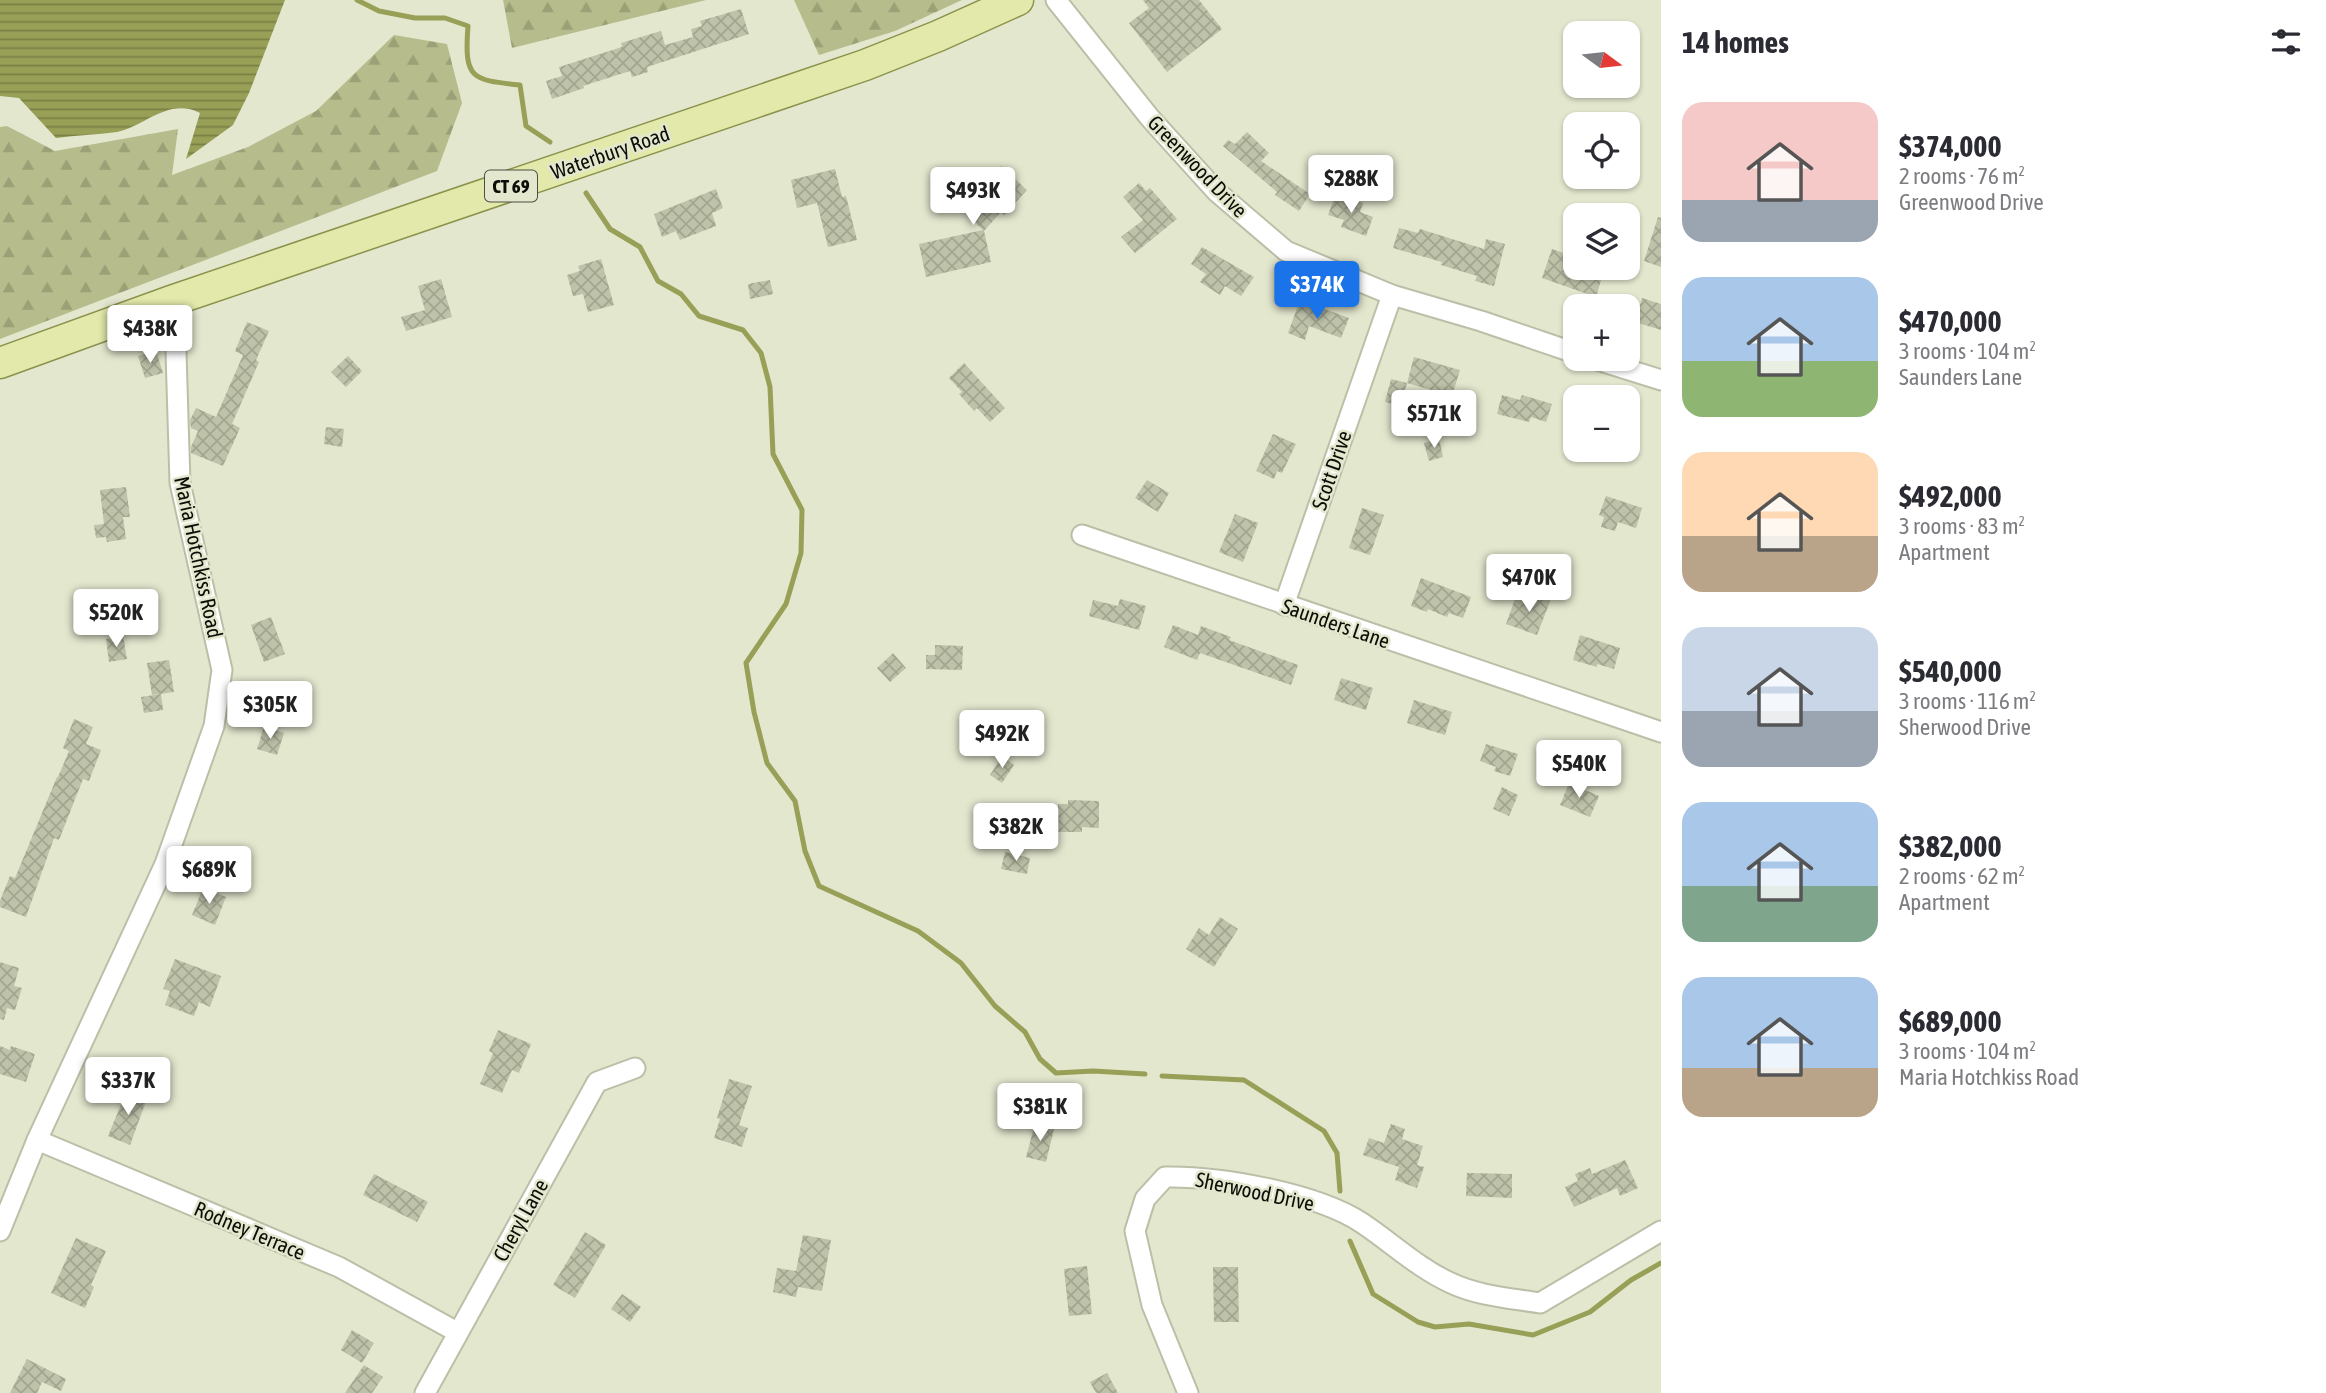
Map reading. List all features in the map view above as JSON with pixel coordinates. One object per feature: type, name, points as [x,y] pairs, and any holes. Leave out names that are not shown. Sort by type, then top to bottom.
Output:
[{"type":"main road","name":"Waterbury Road","points":[[0,363],[171,301],[865,65],[1018,0]]},
{"type":"street","name":"Greenwood Drive","points":[[1056,0],[1150,118],[1217,192],[1286,250],[1392,295],[1563,349]]},
{"type":"street","name":"Scott Drive","points":[[1284,605],[1392,295]]},
{"type":"street","name":"Maria Hotchkiss Road","points":[[0,1231],[37,1140],[165,863],[214,726],[222,670],[180,483],[175,320],[171,301]]},
{"type":"street","points":[[1632,371],[1661,380]]},
{"type":"street","name":"Saunders Lane","points":[[1082,535],[1661,732]]},
{"type":"street","name":"Cheryl Lane","points":[[425,1393],[597,1082],[635,1068]]},
{"type":"street","name":"Rodney Terrace","points":[[37,1140],[339,1267],[457,1332]]},
{"type":"street","name":"Sherwood Drive","points":[[1188,1393],[1152,1305],[1135,1231],[1145,1199],[1166,1177],[1199,1178],[1254,1187],[1326,1207],[1361,1222],[1418,1264],[1453,1284],[1481,1293],[1540,1303],[1661,1231]]},
{"type":"green space","points":[[503,0],[706,0],[512,48]]},
{"type":"green space","points":[[794,0],[962,0],[895,31],[819,55]]},
{"type":"green space","points":[[394,35],[447,44],[462,103],[437,171],[0,339],[0,127],[7,126],[55,151],[178,129],[172,175],[248,147],[316,111]]},
{"type":"shaded area","points":[[0,0],[285,0],[249,93],[233,125],[186,159],[200,113],[177,109],[117,132],[56,138],[19,98],[0,96]]},
{"type":"building","points":[[1143,0],[1199,0],[1222,29],[1167,72],[1129,23],[1149,8]]},
{"type":"building","points":[[741,9],[749,34],[647,67],[648,72],[632,77],[630,71],[552,99],[546,81],[562,76],[559,67],[622,47],[621,43],[661,31],[665,45],[693,37],[691,29],[702,26],[700,21]]},
{"type":"building","points":[[1247,132],[1269,153],[1261,161],[1310,194],[1299,211],[1275,195],[1277,192],[1223,146],[1228,140],[1235,144]]},
{"type":"building","points":[[1001,166],[1027,190],[1004,215],[1001,212],[984,231],[991,262],[926,277],[919,244],[983,230],[960,209]]},
{"type":"building","points":[[835,169],[842,197],[846,196],[857,240],[828,247],[817,203],[797,208],[791,180]]},
{"type":"building","points":[[1139,183],[1146,191],[1150,188],[1177,219],[1135,253],[1121,237],[1143,220],[1123,197]]},
{"type":"building","points":[[716,189],[723,208],[712,213],[716,226],[680,240],[676,231],[662,237],[654,214]]},
{"type":"building","points":[[1335,196],[1363,203],[1360,212],[1373,217],[1366,236],[1341,227],[1344,220],[1328,215]]},
{"type":"building","points":[[1658,217],[1661,218],[1661,267],[1644,261]]},
{"type":"building","points":[[1399,228],[1418,233],[1420,229],[1484,249],[1486,239],[1505,244],[1494,286],[1475,281],[1477,276],[1441,265],[1442,262],[1393,248]]},
{"type":"building","points":[[1202,247],[1254,277],[1241,296],[1225,286],[1220,295],[1200,282],[1206,274],[1191,264]]},
{"type":"building","points":[[1552,249],[1563,253],[1563,280],[1601,280],[1597,294],[1587,294],[1542,278]]},
{"type":"building","points":[[601,259],[614,305],[588,312],[583,294],[573,296],[567,275],[580,271],[578,266]]},
{"type":"building","points":[[441,279],[452,317],[406,331],[401,317],[425,310],[418,286]]},
{"type":"building","points":[[770,280],[773,294],[750,299],[748,284]]},
{"type":"building","points":[[1642,298],[1661,304],[1661,330],[1640,324]]},
{"type":"building","points":[[1300,300],[1349,318],[1341,338],[1309,326],[1305,340],[1288,333]]},
{"type":"building","points":[[247,322],[269,331],[256,360],[259,362],[232,424],[240,428],[223,466],[191,453],[198,431],[191,428],[190,420],[196,408],[216,417],[243,355],[235,351]]},
{"type":"building","points":[[156,351],[163,373],[145,378],[138,356]]},
{"type":"building","points":[[348,356],[362,371],[346,387],[331,372]]},
{"type":"building","points":[[1414,357],[1460,370],[1452,396],[1407,383]]},
{"type":"building","points":[[964,363],[1005,408],[990,422],[977,408],[974,411],[949,378]]},
{"type":"building","points":[[1391,379],[1407,383],[1401,406],[1385,402]]},
{"type":"building","points":[[1502,395],[1520,400],[1522,395],[1552,404],[1546,422],[1531,417],[1529,422],[1497,414]]},
{"type":"building","points":[[326,427],[344,429],[342,447],[324,444]]},
{"type":"building","points":[[1273,434],[1296,444],[1282,473],[1277,471],[1274,479],[1256,471]]},
{"type":"building","points":[[1439,439],[1443,457],[1429,461],[1424,443]]},
{"type":"building","points":[[1147,480],[1169,493],[1158,512],[1135,498]]},
{"type":"building","points":[[126,487],[130,517],[123,517],[126,539],[107,542],[106,537],[96,538],[94,525],[104,524],[100,490]]},
{"type":"building","points":[[1606,496],[1642,508],[1636,528],[1618,522],[1615,531],[1601,527],[1604,517],[1599,515]]},
{"type":"building","points":[[1362,508],[1384,515],[1370,555],[1349,548]]},
{"type":"building","points":[[1235,514],[1258,523],[1243,562],[1219,552]]},
{"type":"building","points":[[1421,578],[1471,597],[1463,618],[1449,613],[1447,617],[1411,606]]},
{"type":"building","points":[[1537,594],[1551,599],[1537,635],[1506,624],[1516,596],[1534,603]]},
{"type":"building","points":[[1120,599],[1146,606],[1139,630],[1089,616],[1093,600],[1118,606]]},
{"type":"building","points":[[271,617],[285,654],[264,662],[251,625]]},
{"type":"building","points":[[1173,625],[1198,635],[1201,626],[1231,637],[1229,640],[1298,665],[1291,685],[1200,653],[1197,660],[1164,647]]},
{"type":"building","points":[[1580,635],[1620,648],[1614,669],[1573,660]]},
{"type":"building","points":[[123,636],[127,659],[109,662],[106,639]]},
{"type":"building","points":[[935,645],[963,646],[962,670],[926,669],[926,655],[935,655]]},
{"type":"building","points":[[893,653],[906,668],[890,682],[877,668]]},
{"type":"building","points":[[169,660],[174,692],[152,695],[147,663]]},
{"type":"building","points":[[1341,678],[1373,688],[1366,710],[1334,700]]},
{"type":"building","points":[[161,694],[163,710],[144,713],[141,697]]},
{"type":"building","points":[[1414,700],[1452,712],[1445,735],[1407,723]]},
{"type":"building","points":[[74,719],[93,727],[86,744],[101,750],[89,781],[83,779],[59,840],[54,838],[26,917],[0,907],[0,901],[10,876],[15,878],[69,751],[63,748]]},
{"type":"building","points":[[264,727],[284,733],[277,755],[257,749]]},
{"type":"building","points":[[1486,744],[1518,754],[1510,776],[1494,771],[1496,767],[1480,761]]},
{"type":"building","points":[[1002,756],[1014,765],[1002,783],[990,775]]},
{"type":"building","points":[[1569,783],[1599,796],[1590,817],[1560,805]]},
{"type":"building","points":[[1502,787],[1518,795],[1509,816],[1493,809]]},
{"type":"building","points":[[1068,800],[1099,801],[1099,828],[1082,827],[1082,832],[1058,832],[1058,804],[1068,804]]},
{"type":"building","points":[[1005,852],[1030,858],[1027,874],[1001,869]]},
{"type":"building","points":[[203,888],[226,897],[215,925],[192,915]]},
{"type":"building","points":[[1220,917],[1238,929],[1214,967],[1186,949],[1199,928],[1209,935]]},
{"type":"building","points":[[175,959],[221,976],[210,1007],[199,1002],[194,1016],[165,1005],[170,991],[163,989]]},
{"type":"building","points":[[0,962],[19,968],[14,986],[22,988],[15,1010],[7,1008],[4,1020],[0,1019]]},
{"type":"building","points":[[498,1030],[531,1044],[519,1073],[512,1070],[502,1093],[480,1084],[493,1053],[489,1051]]},
{"type":"building","points":[[0,1046],[10,1050],[11,1046],[35,1054],[26,1082],[0,1074]]},
{"type":"building","points":[[729,1079],[752,1086],[739,1125],[748,1128],[742,1147],[714,1138]]},
{"type":"building","points":[[128,1088],[148,1096],[130,1145],[108,1136]]},
{"type":"building","points":[[1035,1124],[1054,1129],[1046,1162],[1026,1157]]},
{"type":"building","points":[[1391,1124],[1405,1129],[1402,1139],[1423,1146],[1417,1165],[1424,1167],[1417,1188],[1395,1180],[1399,1167],[1363,1155],[1369,1138],[1384,1143]]},
{"type":"building","points":[[1625,1160],[1638,1188],[1620,1196],[1617,1188],[1574,1207],[1565,1187],[1578,1181],[1575,1174],[1590,1168],[1592,1174]]},
{"type":"building","points":[[1467,1173],[1512,1174],[1512,1198],[1466,1196]]},
{"type":"building","points":[[374,1174],[428,1202],[417,1222],[363,1195]]},
{"type":"building","points":[[585,1232],[606,1245],[575,1298],[553,1285]]},
{"type":"building","points":[[803,1235],[831,1240],[822,1291],[798,1287],[796,1297],[773,1292],[777,1268],[796,1271]]},
{"type":"building","points":[[76,1238],[106,1251],[91,1285],[94,1287],[85,1308],[51,1293]]},
{"type":"building","points":[[1087,1266],[1092,1314],[1069,1316],[1064,1269]]},
{"type":"building","points":[[1213,1267],[1238,1267],[1239,1322],[1214,1322]]},
{"type":"building","points":[[622,1294],[641,1307],[630,1322],[611,1309]]},
{"type":"building","points":[[352,1330],[374,1343],[362,1363],[341,1350]]},
{"type":"building","points":[[27,1359],[66,1379],[61,1391],[42,1382],[37,1393],[10,1393]]},
{"type":"building","points":[[364,1365],[383,1377],[372,1393],[345,1393]]},
{"type":"building","points":[[1107,1373],[1118,1393],[1096,1393],[1090,1382]]},
{"type":"waterway","points":[[357,0],[379,11],[415,18],[445,18],[468,26],[468,57],[474,74],[491,81],[520,85],[526,126],[550,142]]},
{"type":"waterway","points":[[586,193],[610,229],[640,247],[658,281],[681,294],[699,316],[743,330],[761,353],[770,387],[773,454],[802,510],[801,553],[786,604],[746,663],[754,712],[767,763],[795,801],[805,851],[819,886],[918,931],[961,963],[995,1006],[1025,1032],[1040,1059],[1056,1073],[1093,1071],[1145,1074]]},
{"type":"waterway","points":[[1162,1076],[1244,1080],[1324,1131],[1337,1153],[1340,1191]]},
{"type":"waterway","points":[[1350,1241],[1373,1294],[1418,1322],[1435,1327],[1469,1324],[1533,1335],[1590,1312],[1631,1280],[1661,1263]]}]
